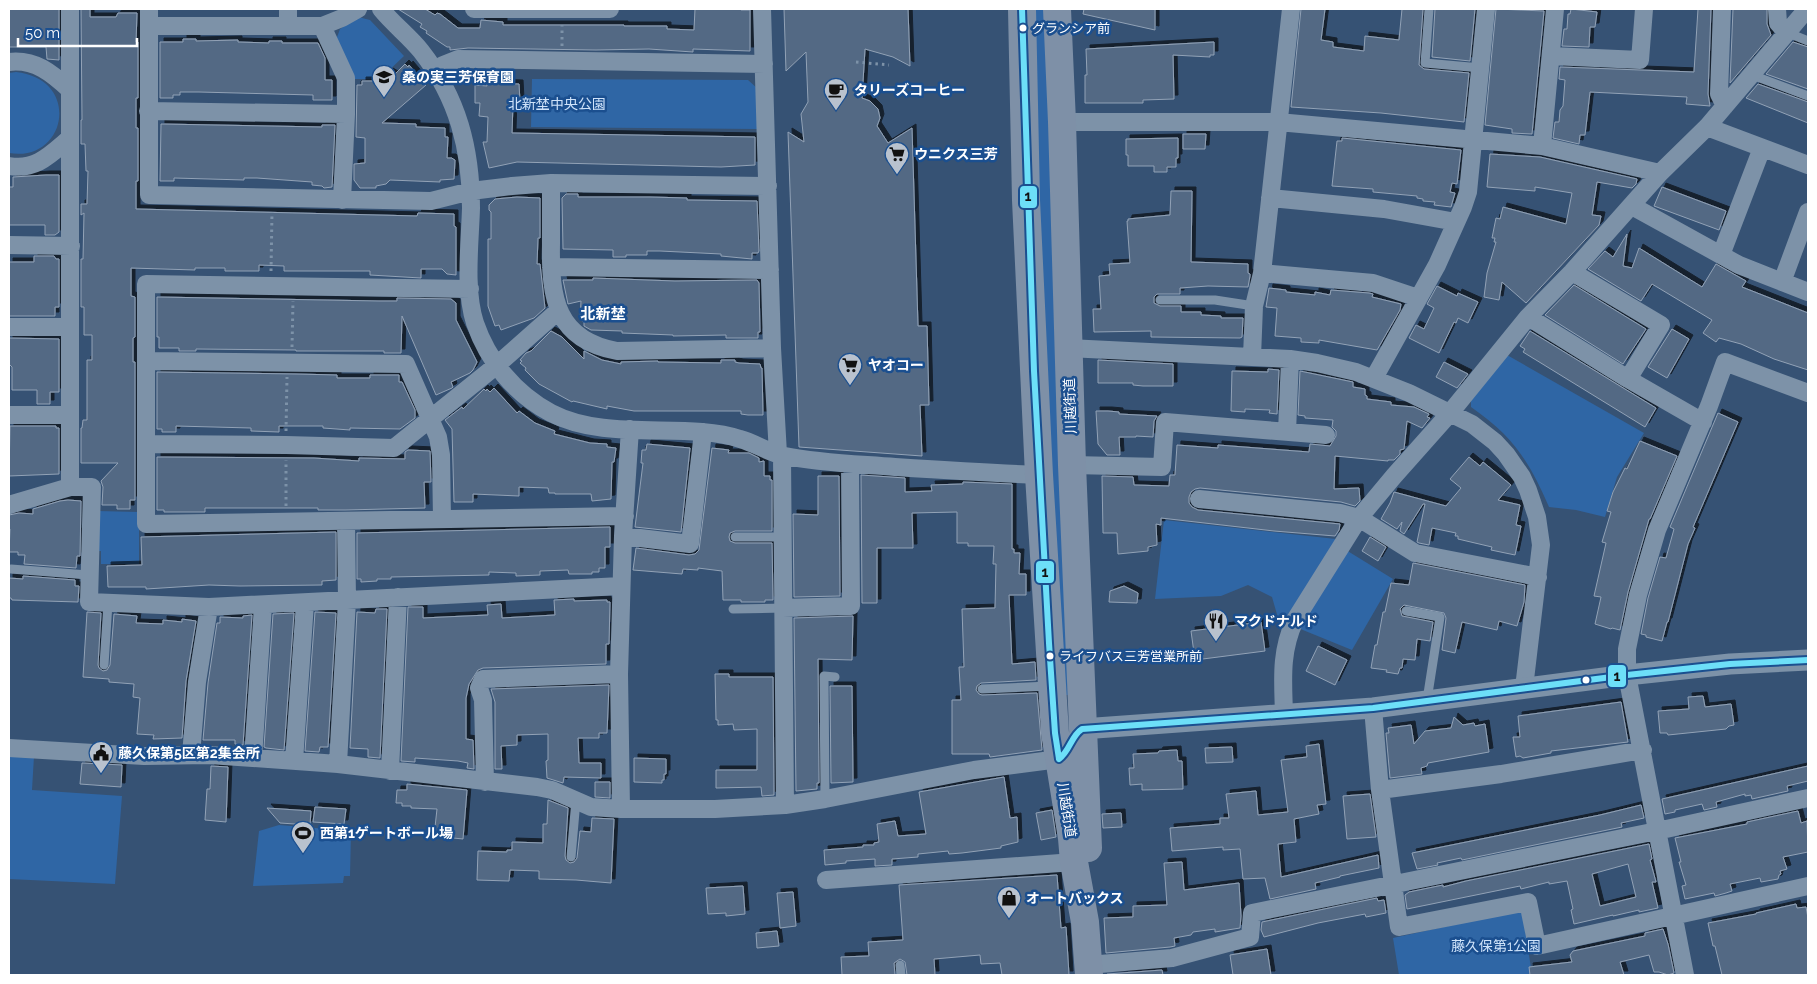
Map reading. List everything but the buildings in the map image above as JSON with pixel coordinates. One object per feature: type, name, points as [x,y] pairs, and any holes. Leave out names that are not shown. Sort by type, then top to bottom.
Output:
[{"type":"highway","name":"川越街道","points":[[1022,9],[1026,200],[1039,475],[1055,733],[1072,838],[1074,862],[1086,922]]},
{"type":"highway","name":"川越街道","points":[[1057,9],[1072,465],[1089,869],[1086,922],[1088,970]]},
{"type":"street","points":[[70,9],[70,487]]},
{"type":"street","points":[[358,9],[322,26],[288,17],[149,17],[149,195],[342,200],[431,200],[471,191],[551,183],[768,186]]},
{"type":"street","points":[[381,9],[420,50],[435,71],[448,93],[461,125],[468,158],[471,191],[470,290],[475,321],[484,343],[497,365],[520,393],[551,413],[585,426],[703,432],[739,438],[780,455],[850,464],[1039,475]]},
{"type":"street","points":[[474,9],[610,9]]},
{"type":"street","points":[[762,9],[772,348],[780,455],[785,805]]},
{"type":"street","points":[[1252,357],[1254,306],[1262,273],[1291,9]]},
{"type":"street","points":[[1374,378],[1437,265],[1468,192],[1486,9]]},
{"type":"street","points":[[1542,146],[1555,9]]},
{"type":"street","points":[[1551,56],[1640,60],[1644,9]]},
{"type":"street","points":[[1722,9],[1719,94],[1725,106]]},
{"type":"street","points":[[1777,9],[1778,22],[1786,32]]},
{"type":"street","points":[[1284,714],[1283,670],[1288,636],[1300,612],[1359,518],[1450,413],[1528,317],[1572,272],[1660,173],[1707,127],[1807,9]]},
{"type":"street","points":[[322,26],[346,78],[342,200]]},
{"type":"street","points":[[435,71],[443,65],[458,60],[764,64]]},
{"type":"street","points":[[9,62],[28,62],[38,65],[70,90]]},
{"type":"street","points":[[148,111],[346,114]]},
{"type":"street","points":[[1062,122],[1278,122],[1542,146],[1660,173]]},
{"type":"street","points":[[1707,127],[1808,165]]},
{"type":"street","points":[[9,166],[22,167],[41,162],[70,138]]},
{"type":"street","points":[[1721,255],[1762,148]]},
{"type":"street","points":[[551,183],[552,288],[558,311],[569,327],[584,339],[599,348],[617,350],[772,348]]},
{"type":"street","points":[[1270,198],[1384,208],[1456,222]]},
{"type":"street","points":[[1632,206],[1739,265],[1808,292]]},
{"type":"street","points":[[1782,282],[1808,212]]},
{"type":"street","points":[[9,245],[70,246]]},
{"type":"street","points":[[551,267],[770,270]]},
{"type":"street","points":[[1572,272],[1661,325],[1628,379]]},
{"type":"street","points":[[1262,273],[1372,283],[1418,298]]},
{"type":"street","points":[[470,290],[146,284],[146,524],[625,516]]},
{"type":"street","points":[[147,444],[394,448],[497,365],[558,311]]},
{"type":"street","points":[[1528,317],[1628,379],[1703,422]]},
{"type":"street","points":[[9,327],[70,327]]},
{"type":"street","points":[[1068,348],[1290,359],[1338,368],[1374,378],[1472,424],[1495,442],[1506,454],[1522,477],[1537,517],[1540,545],[1538,577],[1524,688]]},
{"type":"street","points":[[1287,432],[1290,359]]},
{"type":"street","points":[[146,361],[406,364],[431,417],[438,437],[441,455],[442,519]]},
{"type":"street","points":[[1686,975],[1627,675],[1627,649],[1638,595],[1657,530],[1703,422],[1725,362],[1808,393]]},
{"type":"street","points":[[9,414],[70,414]]},
{"type":"street","points":[[1072,465],[1162,467],[1165,422],[1326,435]]},
{"type":"street","points":[[621,809],[619,674],[621,586],[630,429]]},
{"type":"street","points":[[623,536],[690,544],[703,432]]},
{"type":"street","points":[[782,608],[851,606],[850,464]]},
{"type":"street","points":[[9,505],[70,487],[92,487],[88,575],[89,602],[209,607],[621,586]]},
{"type":"street","points":[[1199,498],[1340,513],[1359,518],[1415,553],[1538,577]]},
{"type":"street","points":[[338,764],[347,600],[346,521]]},
{"type":"street","points":[[390,770],[398,597]]},
{"type":"street","points":[[294,761],[305,603]]},
{"type":"street","points":[[253,758],[262,605]]},
{"type":"street","points":[[191,755],[197,682],[209,607]]},
{"type":"street","points":[[9,748],[144,756],[191,755],[253,758],[338,764],[537,787],[552,790],[591,807],[621,809],[715,809],[785,805],[974,770],[1059,759],[1068,752],[1074,736],[1082,729],[1373,708],[1627,675],[1730,664],[1808,660]]},
{"type":"street","points":[[485,782],[483,700],[479,688],[483,679],[619,674]]},
{"type":"street","points":[[1373,708],[1380,790],[1398,928],[1528,902],[1537,946],[1808,886]]},
{"type":"street","points":[[1380,790],[1501,774],[1643,750]]},
{"type":"street","points":[[1088,970],[1172,958],[1250,937],[1252,913],[1657,831],[1808,798]]},
{"type":"street","points":[[826,880],[1074,862]]},
{"type":"lane","points":[[1429,9],[1425,63],[1481,68]]},
{"type":"lane","points":[[1786,32],[1808,40]]},
{"type":"lane","points":[[1752,75],[1808,96]]},
{"type":"lane","points":[[1160,300],[1215,300],[1254,306]]},
{"type":"lane","points":[[735,536],[782,537]]},
{"type":"lane","points":[[11,569],[88,575]]},
{"type":"lane","points":[[104,666],[108,603]]},
{"type":"lane","points":[[733,609],[782,608]]},
{"type":"lane","points":[[1406,610],[1440,617],[1427,700]]},
{"type":"lane","points":[[825,799],[824,676],[835,677]]},
{"type":"lane","points":[[982,689],[1052,686]]},
{"type":"lane","points":[[571,857],[576,800]]},
{"type":"lane","points":[[900,965],[901,975]]},
{"type":"path","points":[[562,62],[563,9]]},
{"type":"path","points":[[856,62],[889,65]]},
{"type":"path","points":[[271,286],[272,198]]},
{"type":"path","points":[[292,363],[293,287]]},
{"type":"green space","points":[[1028,9],[1050,9],[1068,695],[1060,695]]},
{"type":"green space","points":[[358,17],[370,20],[404,56],[380,79],[353,79],[336,40],[340,29]]},
{"type":"green space","points":[[16,72],[37,78],[51,89],[58,103],[59,119],[54,134],[44,146],[29,153],[9,153],[9,73]]},
{"type":"green space","name":"北新埜中央公園","points":[[532,79],[748,80],[758,89],[758,129],[531,127]]},
{"type":"green space","points":[[1507,355],[1644,433],[1617,477],[1605,517],[1576,510],[1549,507],[1527,463],[1509,439],[1471,407],[1471,401]]},
{"type":"green space","points":[[97,511],[139,512],[139,564],[101,564],[101,551],[97,551]]},
{"type":"green space","points":[[1164,520],[1336,539],[1282,632],[1272,597],[1248,585],[1221,596],[1155,599]]},
{"type":"green space","points":[[1346,550],[1393,579],[1352,650],[1298,628]]},
{"type":"green space","points":[[9,754],[34,756],[32,790],[122,796],[115,884],[9,879]]},
{"type":"green space","name":"西第1ゲートボール場","points":[[279,825],[351,831],[350,876],[344,876],[343,883],[253,886],[259,831]]},
{"type":"green space","name":"藤久保第1公園","points":[[1517,911],[1523,914],[1532,975],[1399,975],[1393,938]]},
{"type":"transit line","name":"1","points":[[1022,9],[1034,371],[1049,643],[1055,733],[1059,759]]},
{"type":"transit line","name":"1","points":[[1059,759],[1082,729],[1373,708],[1627,675],[1730,664],[1808,660]]},
{"type":"place","name":"グランシア前","points":[[1023,28]]},
{"type":"place","name":"桑の実三芳保育園","points":[[384,98]]},
{"type":"place","name":"タリーズコーヒー","points":[[836,111]]},
{"type":"place","name":"ウニクス三芳","points":[[897,175]]},
{"type":"place","name":"ヤオコー","points":[[850,386]]},
{"type":"place","name":"マクドナルド","points":[[1216,642]]},
{"type":"place","name":"ライフバス三芳営業所前","points":[[1050,656]]},
{"type":"place","name":"藤久保第5区第2集会所","points":[[101,774]]},
{"type":"place","name":"西第1ゲートボール場","points":[[303,854]]},
{"type":"place","name":"オートバックス","points":[[1009,919]]},
{"type":"district","name":"北新埜","points":[[603,314]]}]
